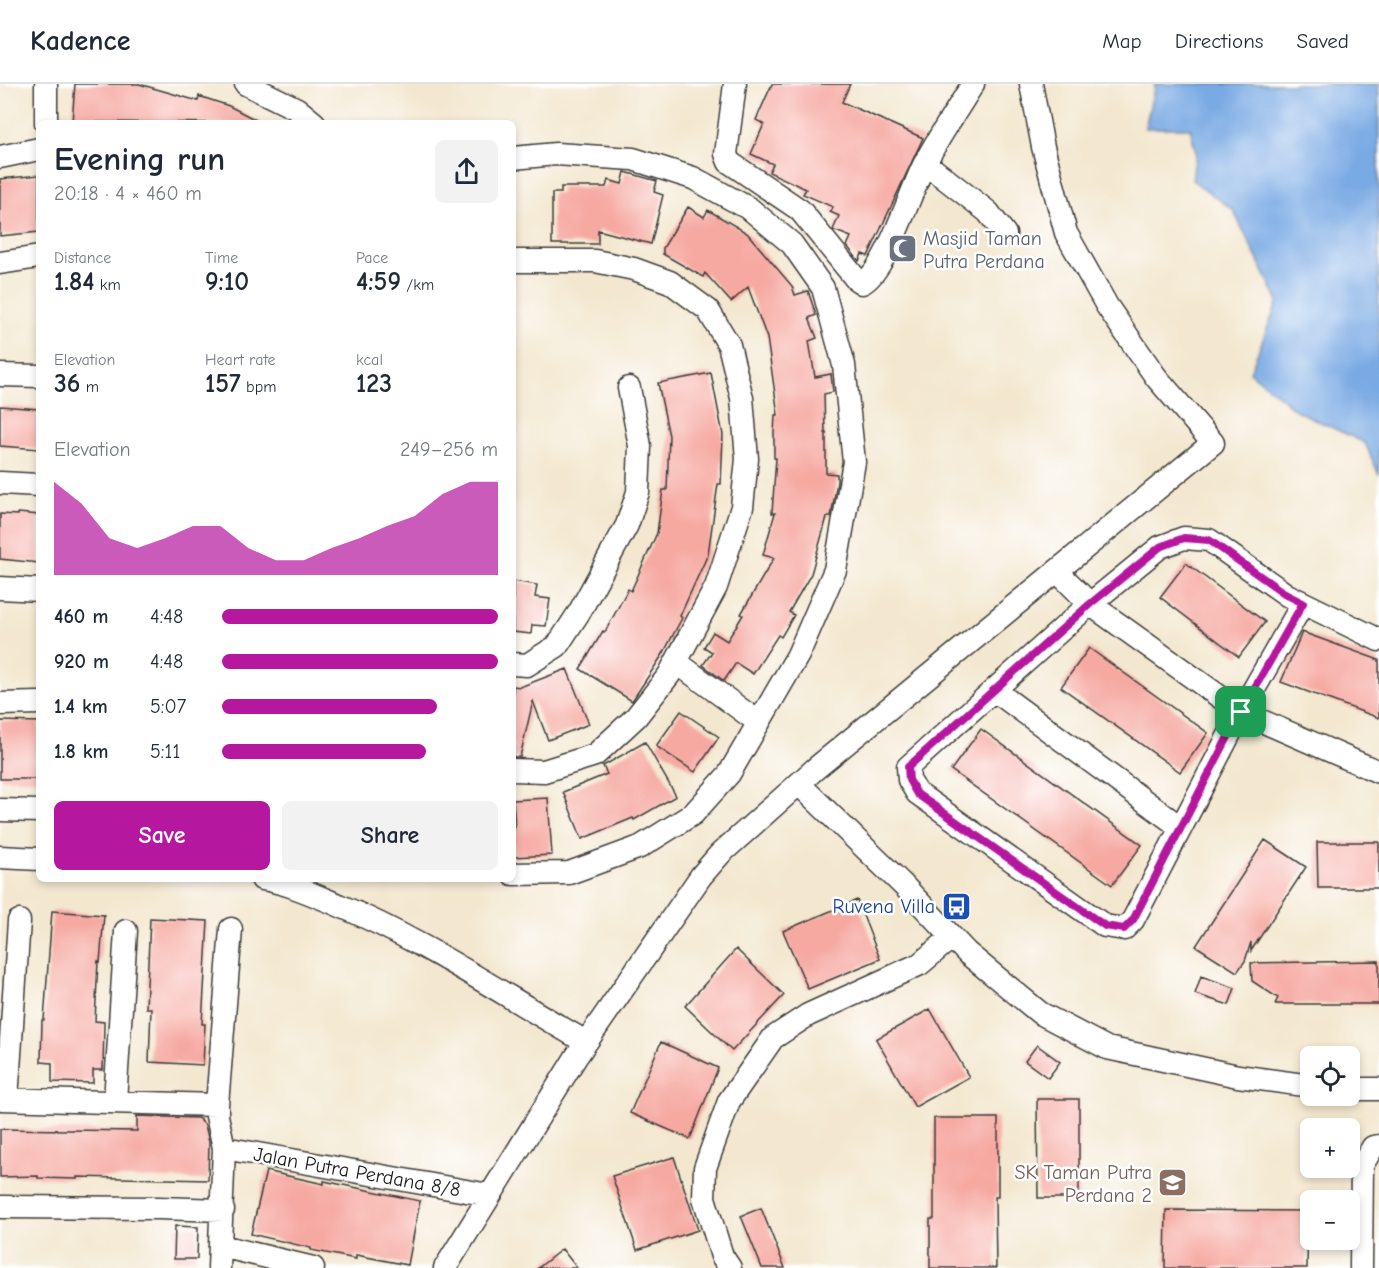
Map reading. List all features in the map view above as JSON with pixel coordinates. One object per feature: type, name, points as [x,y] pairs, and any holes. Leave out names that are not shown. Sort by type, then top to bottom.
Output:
[{"type":"street","points":[[46,84],[46,120]]},
{"type":"street","points":[[246,84],[297,109],[310,120]]},
{"type":"street","points":[[735,84],[726,154],[729,162],[800,210],[849,271],[862,283],[868,280],[883,259],[925,163],[973,84]]},
{"type":"street","points":[[445,1268],[586,1042],[701,876],[720,854],[799,784],[1213,443],[1156,377],[1107,306],[1066,232],[1043,147],[1031,84]]},
{"type":"street","points":[[0,157],[36,150]]},
{"type":"street","points":[[516,158],[556,154],[633,159],[693,178],[750,208],[792,244],[823,288],[844,365],[854,462],[835,570],[798,655],[729,774],[693,814],[640,847],[569,873],[516,874]]},
{"type":"street","points":[[925,163],[988,212],[1005,234]]},
{"type":"street","points":[[0,263],[36,257]]},
{"type":"street","points":[[516,261],[595,261],[634,269],[670,282],[708,310],[729,345],[742,398],[747,459],[742,507],[716,587],[669,675],[636,717],[595,755],[544,771],[516,770]]},
{"type":"street","points":[[0,375],[36,376]]},
{"type":"street","points":[[516,664],[527,665],[557,645],[580,611],[627,525],[638,492],[640,446],[629,388]]},
{"type":"street","points":[[0,483],[36,485]]},
{"type":"street","points":[[1303,603],[1241,712],[1133,920],[1124,929],[1105,926],[917,794],[909,780],[908,767],[1090,604],[1160,547],[1184,538],[1209,540],[1287,595],[1379,640]]},
{"type":"street","points":[[1058,572],[1090,604],[1241,712],[1379,772]]},
{"type":"street","points":[[0,588],[36,590]]},
{"type":"street","points":[[676,662],[758,722]]},
{"type":"street","points":[[994,690],[1180,827]]},
{"type":"street","points":[[0,704],[36,703]]},
{"type":"street","points":[[799,784],[903,885],[967,953],[1040,1013],[1107,1048],[1238,1076],[1300,1084]]},
{"type":"street","points":[[0,810],[36,812]]},
{"type":"street","points":[[0,858],[36,859]]},
{"type":"street","points":[[278,882],[371,919],[443,956],[517,1003],[586,1042]]},
{"type":"street","points":[[19,921],[7,993],[3,1099],[217,1105]]},
{"type":"street","points":[[231,929],[217,1105],[224,1148],[220,1257],[313,1268]]},
{"type":"street","points":[[116,1101],[126,931]]},
{"type":"street","points":[[730,1268],[722,1256],[704,1198],[705,1168],[729,1101],[773,1038],[808,1015],[920,964],[952,937]]},
{"type":"street","points":[[1360,1089],[1379,1089]]},
{"type":"street","points":[[1361,1268],[1370,1222],[1362,1165],[1372,1147],[1379,1146]]},
{"type":"street","name":"Jalan Putra Perdana 8/8","points":[[224,1148],[489,1195]]},
{"type":"street","points":[[0,1208],[123,1207],[223,1210]]},
{"type":"water","points":[[1155,84],[1379,84],[1379,475],[1365,443],[1297,411],[1250,372],[1278,301],[1233,210],[1192,180],[1196,152],[1190,128],[1145,128]]},
{"type":"building","points":[[75,84],[139,84],[198,101],[199,96],[229,106],[256,120],[72,120]]},
{"type":"building","points":[[772,84],[850,84],[842,102],[923,138],[868,256],[862,254],[859,261],[847,246],[851,237],[833,230],[839,216],[830,212],[833,207],[803,194],[806,189],[769,172],[773,164],[751,154],[764,124],[756,120]]},
{"type":"building","points":[[625,172],[657,181],[654,192],[663,195],[651,244],[598,230],[598,244],[552,244],[552,193],[561,193],[561,187],[606,187],[608,180],[622,184]]},
{"type":"building","points":[[36,175],[36,232],[0,236],[0,179]]},
{"type":"building","points":[[688,207],[704,217],[708,210],[747,233],[792,286],[795,295],[808,291],[816,315],[809,318],[817,338],[809,341],[815,377],[831,374],[833,392],[824,394],[826,473],[837,474],[837,482],[831,517],[827,517],[811,574],[789,612],[794,615],[781,637],[778,635],[753,674],[736,663],[724,681],[703,665],[712,652],[704,647],[713,632],[727,641],[774,558],[763,555],[775,513],[772,513],[776,458],[774,458],[774,433],[775,415],[778,415],[767,338],[748,287],[731,302],[705,273],[703,277],[663,254],[663,248]]},
{"type":"building","points":[[711,373],[723,435],[721,484],[718,484],[708,554],[680,616],[682,618],[663,654],[632,701],[580,669],[603,631],[605,632],[628,589],[631,591],[657,533],[663,490],[667,490],[669,436],[658,383]]},
{"type":"building","points":[[0,406],[36,409],[36,449],[0,446]]},
{"type":"building","points":[[18,513],[36,515],[36,563],[0,559],[0,514],[18,515]]},
{"type":"building","points":[[1186,563],[1265,622],[1239,657],[1160,597]]},
{"type":"building","points":[[516,582],[537,585],[535,597],[550,599],[546,626],[532,625],[531,634],[516,632]]},
{"type":"building","points":[[1302,632],[1379,660],[1379,718],[1281,682]]},
{"type":"building","points":[[1089,648],[1208,733],[1180,772],[1061,687]]},
{"type":"building","points":[[567,669],[589,724],[548,740],[533,701],[520,757],[516,757],[516,686],[520,687]]},
{"type":"building","points":[[681,711],[719,737],[695,772],[656,746]]},
{"type":"building","points":[[0,721],[36,722],[36,779],[0,779]]},
{"type":"building","points":[[981,729],[1142,845],[1112,885],[951,770]]},
{"type":"building","points":[[645,742],[676,796],[634,820],[633,818],[582,839],[563,792],[607,774],[603,766]]},
{"type":"building","points":[[548,798],[552,855],[516,857],[516,800]]},
{"type":"building","points":[[1265,840],[1306,867],[1251,951],[1251,942],[1245,961],[1237,972],[1196,946]]},
{"type":"building","points":[[1317,842],[1379,842],[1379,888],[1318,888]]},
{"type":"building","points":[[857,900],[880,959],[808,989],[783,931]]},
{"type":"building","points":[[52,911],[104,915],[100,962],[98,961],[95,1021],[104,1022],[103,1070],[93,1070],[93,1083],[52,1082],[52,1063],[41,1062],[42,1020],[44,1020]]},
{"type":"building","points":[[150,918],[208,921],[202,1024],[205,1024],[203,1065],[149,1062],[151,1008],[146,1008]]},
{"type":"building","points":[[736,949],[784,995],[732,1051],[685,1006]]},
{"type":"building","points":[[1379,961],[1379,1004],[1275,1004],[1278,998],[1252,981],[1251,963]]},
{"type":"building","points":[[1201,976],[1235,988],[1229,1005],[1195,994]]},
{"type":"building","points":[[930,1009],[969,1077],[915,1107],[876,1039]]},
{"type":"building","points":[[661,1042],[718,1068],[690,1139],[630,1113]]},
{"type":"building","points":[[1037,1045],[1060,1062],[1048,1078],[1025,1061]]},
{"type":"building","points":[[1037,1099],[1079,1099],[1079,1198],[1038,1198]]},
{"type":"building","points":[[137,1116],[198,1118],[205,1125],[209,1142],[208,1180],[0,1177],[0,1129],[137,1131]]},
{"type":"building","points":[[934,1118],[998,1118],[998,1197],[995,1197],[996,1268],[930,1268],[930,1219],[934,1219]]},
{"type":"building","points":[[674,1157],[698,1230],[637,1250],[612,1176]]},
{"type":"building","points":[[266,1171],[420,1201],[408,1265],[356,1255],[356,1259],[251,1234]]},
{"type":"building","points":[[761,1208],[785,1268],[762,1268],[741,1216]]},
{"type":"building","points":[[1166,1210],[1300,1211],[1300,1250],[1307,1250],[1307,1268],[1165,1268]]},
{"type":"building","points":[[175,1226],[198,1227],[197,1259],[174,1259]]},
{"type":"building","points":[[562,1249],[577,1268],[538,1268]]},
{"type":"place","name":"Masjid Taman Putra Perdana","points":[[902,249]]},
{"type":"place","name":"Ruvena Villa","points":[[956,906]]},
{"type":"place","name":"SK Taman Putra Perdana 2","points":[[1173,1183]]},
{"type":"route","points":[[1184,538],[1209,540],[1287,595],[1303,603],[1241,712],[1133,920],[1124,929],[1105,926],[917,794],[909,780],[908,767],[1090,604],[1160,547],[1184,538]]}]
